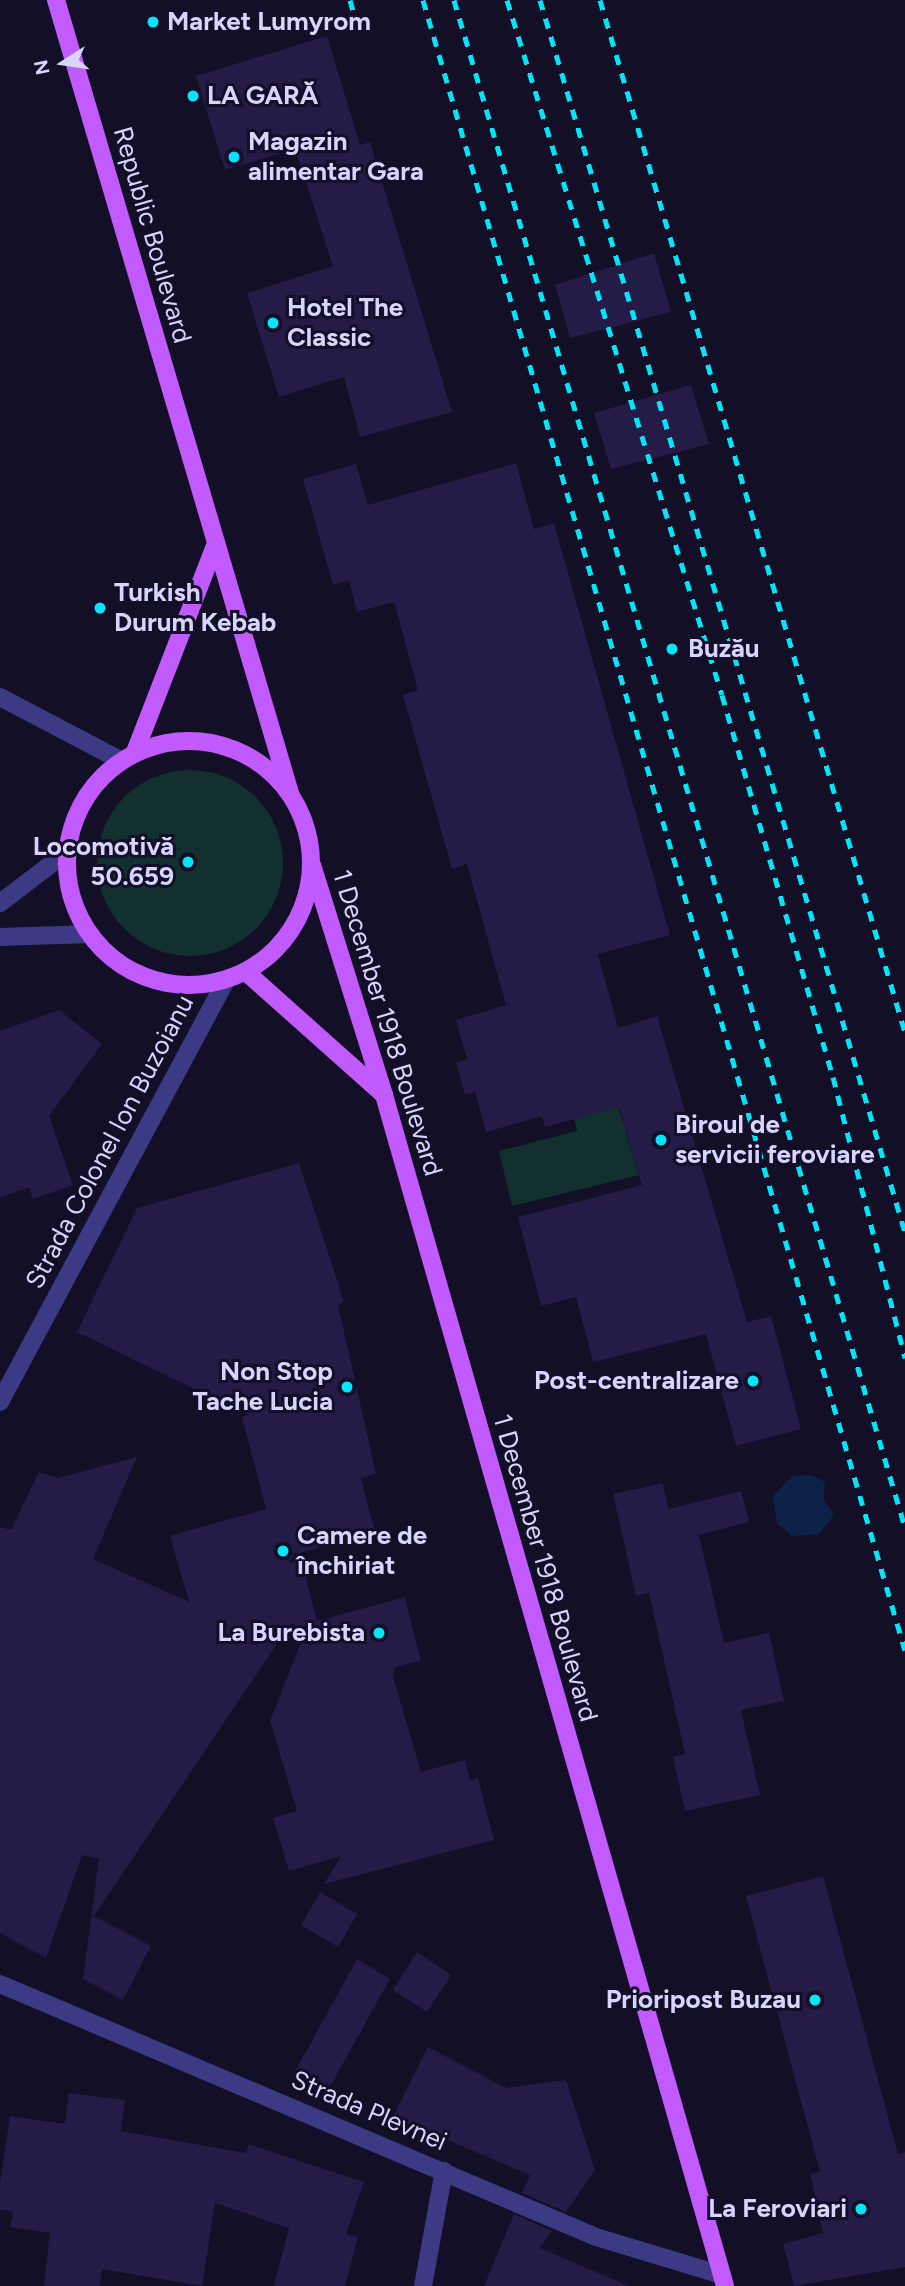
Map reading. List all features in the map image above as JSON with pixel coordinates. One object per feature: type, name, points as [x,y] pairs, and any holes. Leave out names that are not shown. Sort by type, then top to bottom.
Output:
[{"type":"main road","points":[[56,0],[290,793],[307,828],[312,865],[293,928],[246,972],[226,980],[195,985],[136,974],[90,934],[75,909],[67,852],[75,816],[94,785],[128,756],[177,740],[220,744],[260,762],[290,793]]},
{"type":"main road","points":[[128,756],[216,544]]},
{"type":"main road","name":"1 December 1918 Boulevard","points":[[312,865],[384,1095],[724,2280]]},
{"type":"main road","points":[[246,972],[384,1095]]},
{"type":"street","points":[[0,696],[128,756]]},
{"type":"street","points":[[0,903],[67,852]]},
{"type":"street","points":[[0,937],[90,934]]},
{"type":"street","name":"Strada Colonel Ion Buzoianu","points":[[0,1402],[226,980]]},
{"type":"street","name":"Strada Plevnei","points":[[0,1984],[596,2237],[724,2280]]},
{"type":"street","points":[[423,2286],[444,2171]]},
{"type":"green space","points":[[190,770],[226,777],[242,785],[256,797],[268,811],[276,827],[283,863],[276,899],[268,915],[256,929],[242,941],[226,949],[190,956],[154,949],[138,941],[124,929],[112,915],[104,899],[97,863],[104,827],[112,811],[124,797],[138,785],[154,777]]},
{"type":"green space","points":[[618,1106],[639,1175],[512,1206],[499,1151],[577,1131],[574,1117]]},
{"type":"water","points":[[811,1475],[825,1482],[824,1499],[834,1515],[819,1534],[792,1536],[777,1524],[773,1496],[792,1476]]},
{"type":"building","points":[[327,36],[360,145],[370,142],[452,412],[360,437],[344,377],[279,397],[247,293],[333,266],[295,149],[225,170],[196,76]]},
{"type":"building","points":[[654,253],[671,312],[570,338],[555,285]]},
{"type":"building","points":[[691,385],[709,444],[611,469],[594,413]]},
{"type":"building","points":[[516,463],[534,529],[554,523],[670,935],[598,954],[618,1028],[657,1016],[747,1322],[771,1316],[801,1429],[736,1446],[706,1334],[593,1362],[576,1297],[541,1306],[518,1217],[642,1185],[619,1107],[545,1127],[542,1116],[486,1132],[475,1092],[465,1095],[456,1063],[467,1059],[456,1020],[506,1005],[467,864],[452,869],[403,695],[418,690],[394,602],[357,612],[349,580],[333,585],[303,479],[356,464],[368,505]]},
{"type":"building","points":[[59,1010],[102,1044],[49,1116],[73,1185],[33,1199],[29,1187],[0,1198],[0,1031]]},
{"type":"building","points":[[299,1163],[344,1302],[338,1305],[376,1474],[361,1478],[375,1532],[300,1553],[317,1621],[405,1597],[421,1661],[395,1667],[393,1677],[421,1772],[465,1760],[470,1780],[478,1778],[494,1840],[324,1884],[341,1856],[289,1871],[273,1818],[297,1811],[270,1721],[306,1630],[291,1623],[94,1916],[151,1946],[123,2000],[83,1979],[99,1859],[82,1855],[46,1958],[0,1933],[0,1527],[11,1530],[39,1472],[57,1478],[137,1457],[93,1559],[189,1602],[170,1536],[266,1509],[242,1417],[248,1415],[77,1332],[137,1208]]},
{"type":"building","points":[[663,1483],[668,1509],[741,1491],[749,1522],[699,1535],[724,1643],[769,1633],[784,1701],[741,1710],[760,1795],[685,1811],[673,1757],[685,1754],[649,1593],[636,1596],[613,1494]]},
{"type":"building","points":[[823,1876],[898,2154],[905,2152],[905,2267],[794,2286],[783,2244],[823,2233],[810,2174],[820,2172],[746,1896]]},
{"type":"building","points":[[320,1892],[357,1914],[338,1947],[301,1925]]},
{"type":"building","points":[[417,1952],[451,1975],[427,2012],[393,1990]]},
{"type":"building","points":[[357,1959],[390,1979],[326,2094],[293,2075]]},
{"type":"building","points":[[428,2047],[506,2088],[566,2080],[595,2170],[566,2212],[522,2193],[530,2175],[393,2117]]},
{"type":"building","points":[[69,2093],[125,2100],[121,2131],[246,2153],[249,2144],[364,2182],[346,2234],[358,2237],[345,2286],[274,2286],[289,2228],[215,2203],[202,2286],[102,2269],[100,2286],[44,2286],[50,2233],[10,2227],[13,2211],[0,2210],[0,2183],[10,2116],[65,2124]]},
{"type":"building","points":[[514,2214],[552,2231],[540,2248],[629,2286],[484,2286]]},
{"type":"railway","points":[[350,0],[359,31]]},
{"type":"railway","points":[[423,0],[905,1650]]},
{"type":"railway","points":[[454,0],[905,1527]]},
{"type":"railway","points":[[507,0],[722,695],[833,1077],[905,1358]]},
{"type":"railway","points":[[540,0],[905,1232]]},
{"type":"railway","points":[[600,0],[905,1032]]},
{"type":"place","name":"Market Lumyrom","points":[[153,22]]},
{"type":"place","name":"LA GARĂ","points":[[193,96]]},
{"type":"place","name":"Magazin alimentar Gara","points":[[234,157]]},
{"type":"place","name":"Hotel The Classic","points":[[273,323]]},
{"type":"place","name":"Turkish Durum Kebab","points":[[100,608]]},
{"type":"place","name":"Buzău","points":[[672,649]]},
{"type":"place","name":"Locomotivă 50.659","points":[[188,862]]},
{"type":"place","name":"Biroul de servicii feroviare","points":[[661,1140]]},
{"type":"place","name":"Post-centralizare","points":[[753,1381]]},
{"type":"place","name":"Non Stop Tache Lucia","points":[[347,1387]]},
{"type":"place","name":"Camere de închiriat","points":[[283,1551]]},
{"type":"place","name":"La Burebista","points":[[379,1633]]},
{"type":"place","name":"Prioripost Buzau","points":[[815,2000]]},
{"type":"place","name":"La Feroviari","points":[[861,2209]]}]
